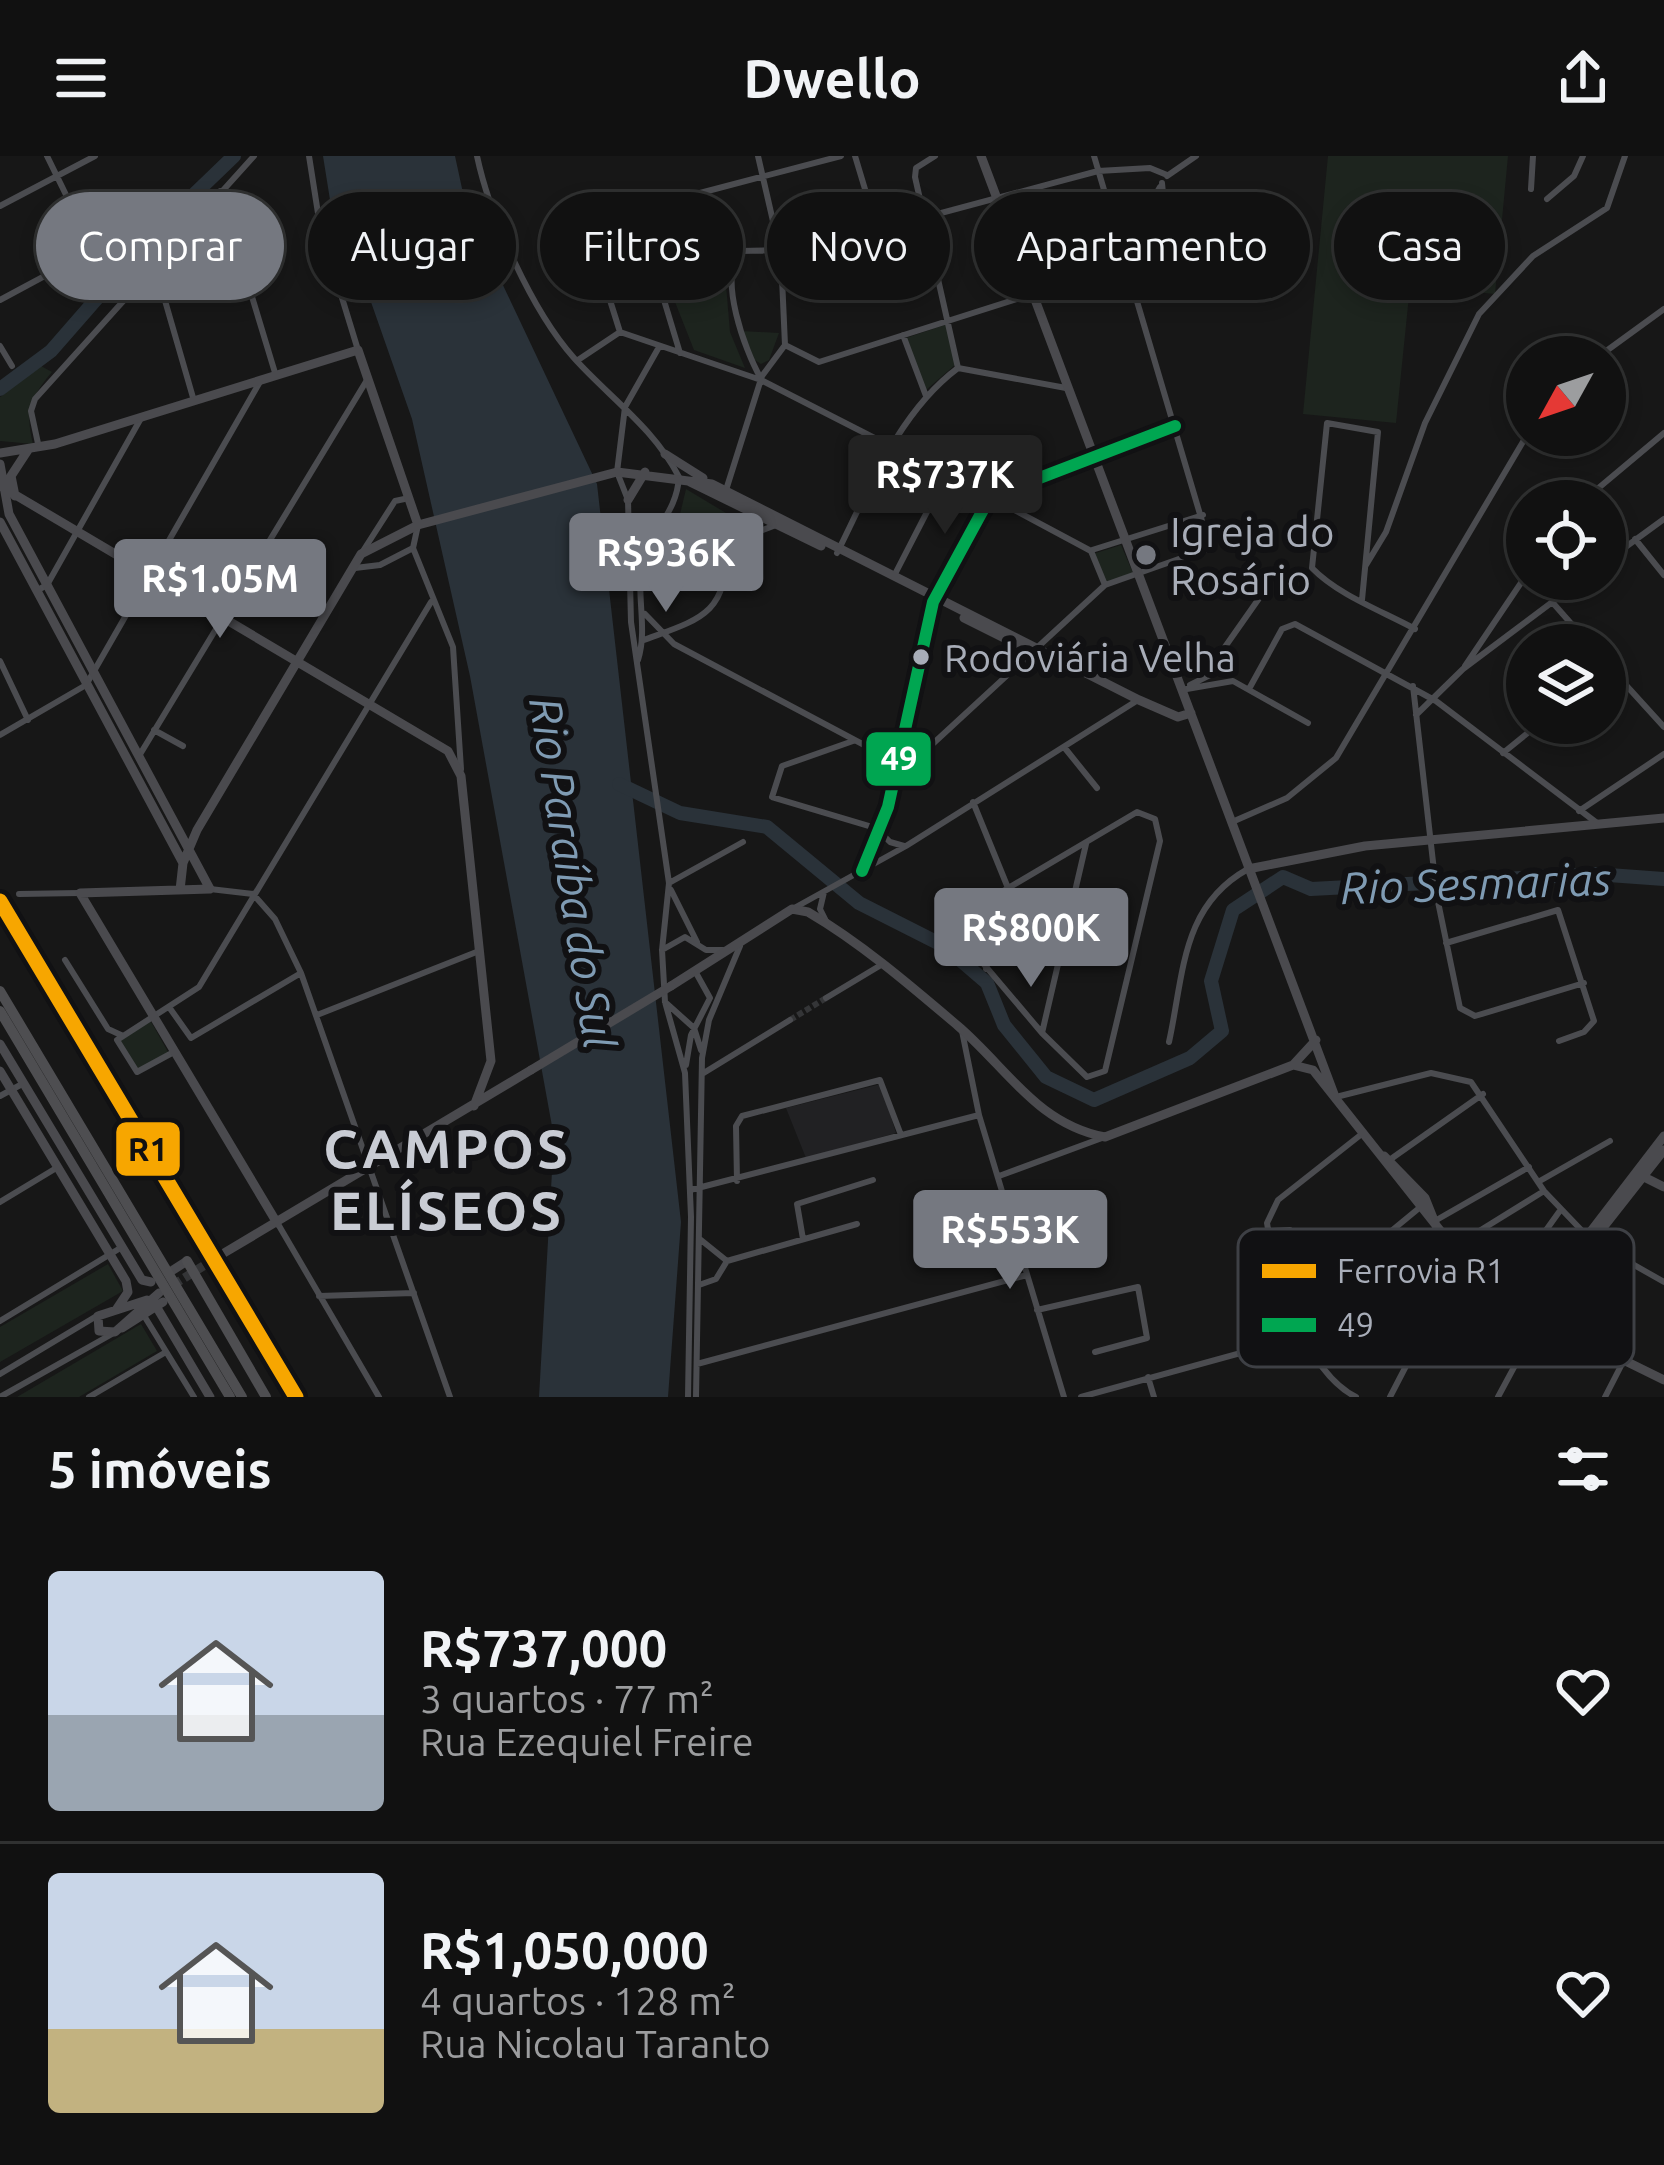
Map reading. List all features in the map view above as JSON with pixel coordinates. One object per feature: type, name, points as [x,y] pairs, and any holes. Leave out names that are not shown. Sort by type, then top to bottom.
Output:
[{"type":"highway","points":[[0,992],[242,1397]]},
{"type":"highway","points":[[0,1011],[230,1397]]},
{"type":"highway","points":[[187,1261],[266,1397]]},
{"type":"main road","points":[[981,156],[994,192]]},
{"type":"main road","points":[[1038,300],[1136,575],[1184,688],[1263,912],[1335,1096]]},
{"type":"main road","points":[[0,453],[34,449],[358,350],[418,525]]},
{"type":"main road","points":[[15,496],[11,476],[34,449]]},
{"type":"main road","points":[[665,454],[780,521],[1197,730]]},
{"type":"main road","points":[[0,464],[6,508],[41,588],[86,685],[183,863]]},
{"type":"main road","points":[[181,890],[189,850],[361,554],[418,525],[596,476],[645,472],[712,484]]},
{"type":"main road","points":[[628,500],[645,472]]},
{"type":"main road","points":[[681,477],[780,521]]},
{"type":"main road","points":[[1,486],[448,751],[461,776],[491,1061],[474,1106]]},
{"type":"main road","points":[[0,522],[93,668],[210,889],[80,893],[277,1223]]},
{"type":"main road","points":[[838,551],[935,600]]},
{"type":"main road","points":[[1137,702],[1178,717],[1191,713]]},
{"type":"main road","points":[[1249,873],[1346,849],[1664,818]]},
{"type":"main road","points":[[224,1253],[474,1106],[792,909],[827,923],[881,965],[961,1029],[1041,1110],[1076,1132],[1105,1137],[1293,1065],[1309,1054],[1316,1040]]},
{"type":"main road","points":[[0,1044],[142,1280],[151,1282]]},
{"type":"main road","points":[[491,1061],[503,1078],[526,1074]]},
{"type":"main road","points":[[1293,1065],[1309,1067],[1335,1096],[1437,1229]]},
{"type":"main road","points":[[0,1071],[126,1281],[127,1296],[116,1310]]},
{"type":"main road","points":[[1640,1175],[1664,1136]]},
{"type":"main road","points":[[1597,1229],[1664,1150]]},
{"type":"main road","points":[[1384,1159],[1425,1198],[1435,1226]]},
{"type":"main road","points":[[1640,1175],[1664,1187]]},
{"type":"main road","points":[[1416,1207],[1425,1198]]},
{"type":"main road","points":[[173,1270],[187,1261]]},
{"type":"main road","points":[[184,1289],[198,1281]]},
{"type":"main road","points":[[156,1300],[115,1332],[104,1334],[97,1328],[103,1312],[156,1300]]},
{"type":"main road","points":[[115,1332],[156,1300]]},
{"type":"main road","points":[[156,1300],[210,1397]]},
{"type":"main road","points":[[1634,1365],[1664,1380]]},
{"type":"street","points":[[0,300],[94,249],[47,156]]},
{"type":"street","points":[[0,206],[95,156]]},
{"type":"street","points":[[254,156],[220,191],[276,376]]},
{"type":"street","points":[[309,156],[320,226],[358,350]]},
{"type":"street","points":[[477,156],[491,204],[541,309],[577,361],[625,407],[681,477],[673,510],[646,552],[644,640],[637,663]]},
{"type":"street","points":[[758,156],[767,198]]},
{"type":"street","points":[[712,192],[841,156]]},
{"type":"street","points":[[855,156],[866,192]]},
{"type":"street","points":[[918,192],[914,172],[935,156]]},
{"type":"street","points":[[1094,156],[1104,192]]},
{"type":"street","points":[[1150,168],[1155,156]]},
{"type":"street","points":[[1156,192],[1164,179],[1196,156]]},
{"type":"street","points":[[1531,189],[1533,156]]},
{"type":"street","points":[[1547,199],[1574,176],[1583,156]]},
{"type":"street","points":[[1366,565],[1394,513],[1425,423],[1479,314],[1533,256],[1607,208],[1625,156]]},
{"type":"street","points":[[1022,192],[1098,171],[1150,168],[1164,179],[1165,192]]},
{"type":"street","points":[[761,380],[738,335],[736,255],[767,254]]},
{"type":"street","points":[[34,449],[34,399],[124,300]]},
{"type":"street","points":[[165,300],[194,400]]},
{"type":"street","points":[[610,300],[620,332]]},
{"type":"street","points":[[664,300],[680,353]]},
{"type":"street","points":[[726,490],[761,380],[785,345],[783,300]]},
{"type":"street","points":[[946,300],[958,368]]},
{"type":"street","points":[[785,345],[819,362],[1012,300]]},
{"type":"street","points":[[645,618],[661,634],[898,763],[925,752],[1106,585],[1212,545],[1136,300]]},
{"type":"street","points":[[1626,337],[1664,309]]},
{"type":"street","points":[[577,361],[620,332]]},
{"type":"street","points":[[620,332],[761,380],[990,497],[1091,551],[1106,585]]},
{"type":"street","points":[[903,335],[926,396]]},
{"type":"street","points":[[0,346],[11,366]]},
{"type":"street","points":[[660,346],[625,407],[617,472],[628,500],[631,622],[658,826],[669,885],[698,946]]},
{"type":"street","points":[[958,368],[1070,388]]},
{"type":"street","points":[[838,551],[892,447],[926,396],[958,368]]},
{"type":"street","points":[[0,735],[86,685],[261,380]]},
{"type":"street","points":[[139,756],[367,380]]},
{"type":"street","points":[[41,588],[142,417]]},
{"type":"street","points":[[859,872],[881,830],[935,600],[990,497],[1175,426]]},
{"type":"street","points":[[1362,601],[1378,432],[1323,426],[1310,553],[1316,573],[1362,601],[1414,629]]},
{"type":"street","points":[[1608,480],[1664,433]]},
{"type":"street","points":[[1232,822],[1287,798],[1322,772],[1350,739],[1513,456]]},
{"type":"street","points":[[894,576],[946,475]]},
{"type":"street","points":[[361,554],[395,501],[409,498]]},
{"type":"street","points":[[1091,551],[1203,515]]},
{"type":"street","points":[[1626,546],[1664,519]]},
{"type":"street","points":[[646,552],[670,563],[724,548],[780,521]]},
{"type":"street","points":[[418,525],[413,548],[453,647],[461,776]]},
{"type":"street","points":[[1635,539],[1664,575]]},
{"type":"street","points":[[353,568],[380,565],[413,548]]},
{"type":"street","points":[[644,640],[698,620],[716,602],[723,588],[724,548]]},
{"type":"street","points":[[1184,688],[1216,672],[1220,654],[1260,597]]},
{"type":"street","points":[[1416,716],[1463,669],[1509,600]]},
{"type":"street","points":[[1463,669],[1556,600]]},
{"type":"street","points":[[172,1053],[137,1072],[118,1042],[121,1035],[199,987],[431,602]]},
{"type":"street","points":[[1553,602],[1572,624]]},
{"type":"street","points":[[631,622],[645,618]]},
{"type":"street","points":[[1249,689],[1290,623],[1436,701],[1598,824]]},
{"type":"street","points":[[0,661],[28,720]]},
{"type":"street","points":[[1184,688],[1228,680],[1308,723]]},
{"type":"street","points":[[1413,686],[1436,897],[1460,1008],[1468,1016],[1584,983]]},
{"type":"street","points":[[1626,687],[1664,727]]},
{"type":"street","points":[[792,909],[906,846],[1137,702]]},
{"type":"street","points":[[154,730],[183,746]]},
{"type":"street","points":[[853,741],[782,766],[772,797],[881,830],[890,842],[906,846]]},
{"type":"street","points":[[1503,753],[1514,744]]},
{"type":"street","points":[[1064,747],[1097,788]]},
{"type":"street","points":[[1579,811],[1664,754]]},
{"type":"street","points":[[973,802],[1008,888],[986,970]]},
{"type":"street","points":[[1142,812],[1155,819],[1160,841],[1105,1071],[1088,1077],[950,930],[951,920],[1008,888],[1142,812]]},
{"type":"street","points":[[669,885],[743,842]]},
{"type":"street","points":[[1042,1033],[1086,844]]},
{"type":"street","points":[[1169,1042],[1197,914],[1214,891],[1249,873]]},
{"type":"street","points":[[669,885],[662,950],[665,1002],[685,1073],[692,1397]]},
{"type":"street","points":[[210,889],[254,894],[275,919],[301,973],[450,1397]]},
{"type":"street","points":[[826,891],[820,909],[827,923]]},
{"type":"street","points":[[20,894],[80,893]]},
{"type":"street","points":[[1444,944],[1558,910],[1594,1022],[1584,1032],[1559,1041]]},
{"type":"street","points":[[662,950],[685,937],[710,952],[732,947]]},
{"type":"street","points":[[692,1397],[697,1364],[702,1058],[709,1020],[743,940]]},
{"type":"street","points":[[316,1015],[479,951]]},
{"type":"street","points":[[65,960],[108,1029],[121,1035]]},
{"type":"street","points":[[826,998],[881,965]]},
{"type":"street","points":[[685,1073],[694,1028],[710,991],[695,971]]},
{"type":"street","points":[[169,1007],[187,1036],[194,1037],[301,973]]},
{"type":"street","points":[[665,1002],[680,1010],[694,1028],[702,1058]]},
{"type":"street","points":[[680,1010],[707,1006]]},
{"type":"street","points":[[702,1074],[790,1020]]},
{"type":"street","points":[[961,1029],[980,1115],[1064,1397]]},
{"type":"street","points":[[1335,1096],[1431,1073],[1472,1082],[1544,1192],[1579,1229]]},
{"type":"street","points":[[737,1181],[736,1126],[742,1116],[880,1080],[901,1135]]},
{"type":"street","points":[[0,1096],[24,1083]]},
{"type":"street","points":[[1384,1159],[1483,1094]]},
{"type":"street","points":[[690,1190],[980,1115]]},
{"type":"street","points":[[1268,1229],[1268,1215],[1278,1200],[1364,1133]]},
{"type":"street","points":[[999,1176],[1105,1137]]},
{"type":"street","points":[[1538,1181],[1610,1141]]},
{"type":"street","points":[[0,1202],[58,1167]]},
{"type":"street","points":[[1435,1226],[1529,1167]]},
{"type":"street","points":[[802,1239],[797,1204],[874,1180]]},
{"type":"street","points":[[1483,1229],[1544,1192]]},
{"type":"street","points":[[1392,1229],[1416,1207]]},
{"type":"street","points":[[1547,1229],[1559,1212]]},
{"type":"street","points":[[277,1223],[379,1397]]},
{"type":"street","points":[[699,1285],[716,1279],[727,1261],[857,1224]]},
{"type":"street","points":[[700,1240],[727,1261]]},
{"type":"street","points":[[0,1321],[122,1247]]},
{"type":"street","points":[[1634,1264],[1664,1282]]},
{"type":"street","points":[[697,1364],[1027,1275]]},
{"type":"street","points":[[1037,1310],[1138,1287],[1147,1338],[1095,1352]]},
{"type":"street","points":[[320,1296],[414,1293]]},
{"type":"street","points":[[0,1374],[103,1312]]},
{"type":"street","points":[[143,1314],[194,1397]]},
{"type":"street","points":[[0,1397],[115,1332]]},
{"type":"street","points":[[89,1397],[166,1352]]},
{"type":"street","points":[[1081,1397],[1238,1353]]},
{"type":"street","points":[[1323,1367],[1335,1384],[1356,1397]]},
{"type":"street","points":[[1390,1397],[1406,1367]]},
{"type":"street","points":[[1498,1397],[1514,1367]]},
{"type":"street","points":[[1605,1397],[1620,1367]]},
{"type":"street","points":[[1148,1377],[1154,1397]]},
{"type":"shaded area","points":[[1328,156],[1508,156],[1505,192],[1334,192],[1334,300],[1409,300],[1396,423],[1303,414]]},
{"type":"shaded area","points":[[674,300],[727,300],[730,332],[745,368],[694,350]]},
{"type":"shaded area","points":[[948,324],[955,365],[926,390],[906,338]]},
{"type":"shaded area","points":[[741,331],[779,333],[769,360],[761,364],[752,358]]},
{"type":"shaded area","points":[[41,366],[52,372],[31,405],[33,444],[0,441],[0,397]]},
{"type":"shaded area","points":[[686,489],[726,513],[677,527]]},
{"type":"shaded area","points":[[1121,545],[1133,573],[1106,584],[1093,554]]},
{"type":"shaded area","points":[[1004,895],[985,967],[951,925]]},
{"type":"shaded area","points":[[150,1020],[168,1052],[137,1070],[119,1039]]},
{"type":"shaded area","points":[[881,1084],[896,1133],[806,1158],[786,1108]]},
{"type":"shaded area","points":[[108,1264],[123,1291],[0,1362],[0,1327]]},
{"type":"shaded area","points":[[141,1324],[157,1351],[79,1397],[17,1397]]},
{"type":"water","name":"Rio Paraíba do Sul","points":[[323,156],[455,156],[463,192],[329,192]]},
{"type":"water","name":"Rio Paraíba do Sul","points":[[510,300],[597,484],[681,1222],[668,1397],[539,1397],[554,1137],[470,676],[412,419],[371,302]]},
{"type":"waterway","points":[[0,389],[51,351],[154,233],[234,156]]},
{"type":"waterway","name":"Rio Sesmarias","points":[[619,784],[680,813],[767,827],[859,903],[944,946],[987,983],[1004,1025],[1046,1077],[1094,1100],[1190,1058],[1222,1031],[1211,981],[1233,910],[1283,877],[1311,889],[1595,874],[1664,879]]},
{"type":"tunnel","points":[[790,1020],[826,998]]},
{"type":"tunnel","points":[[173,1285],[224,1253]]},
{"type":"rail line","name":"R1","points":[[0,901],[296,1397]]},
{"type":"transit line","name":"49","points":[[862,871],[888,807],[933,602],[990,497],[1175,426]]},
{"type":"place","name":"Igreja do Rosário","points":[[1146,555]]},
{"type":"place","name":"Rodoviária Velha","points":[[921,657]]},
{"type":"district","name":"CAMPOS ELÍSEOS","points":[[447,1179]]}]
